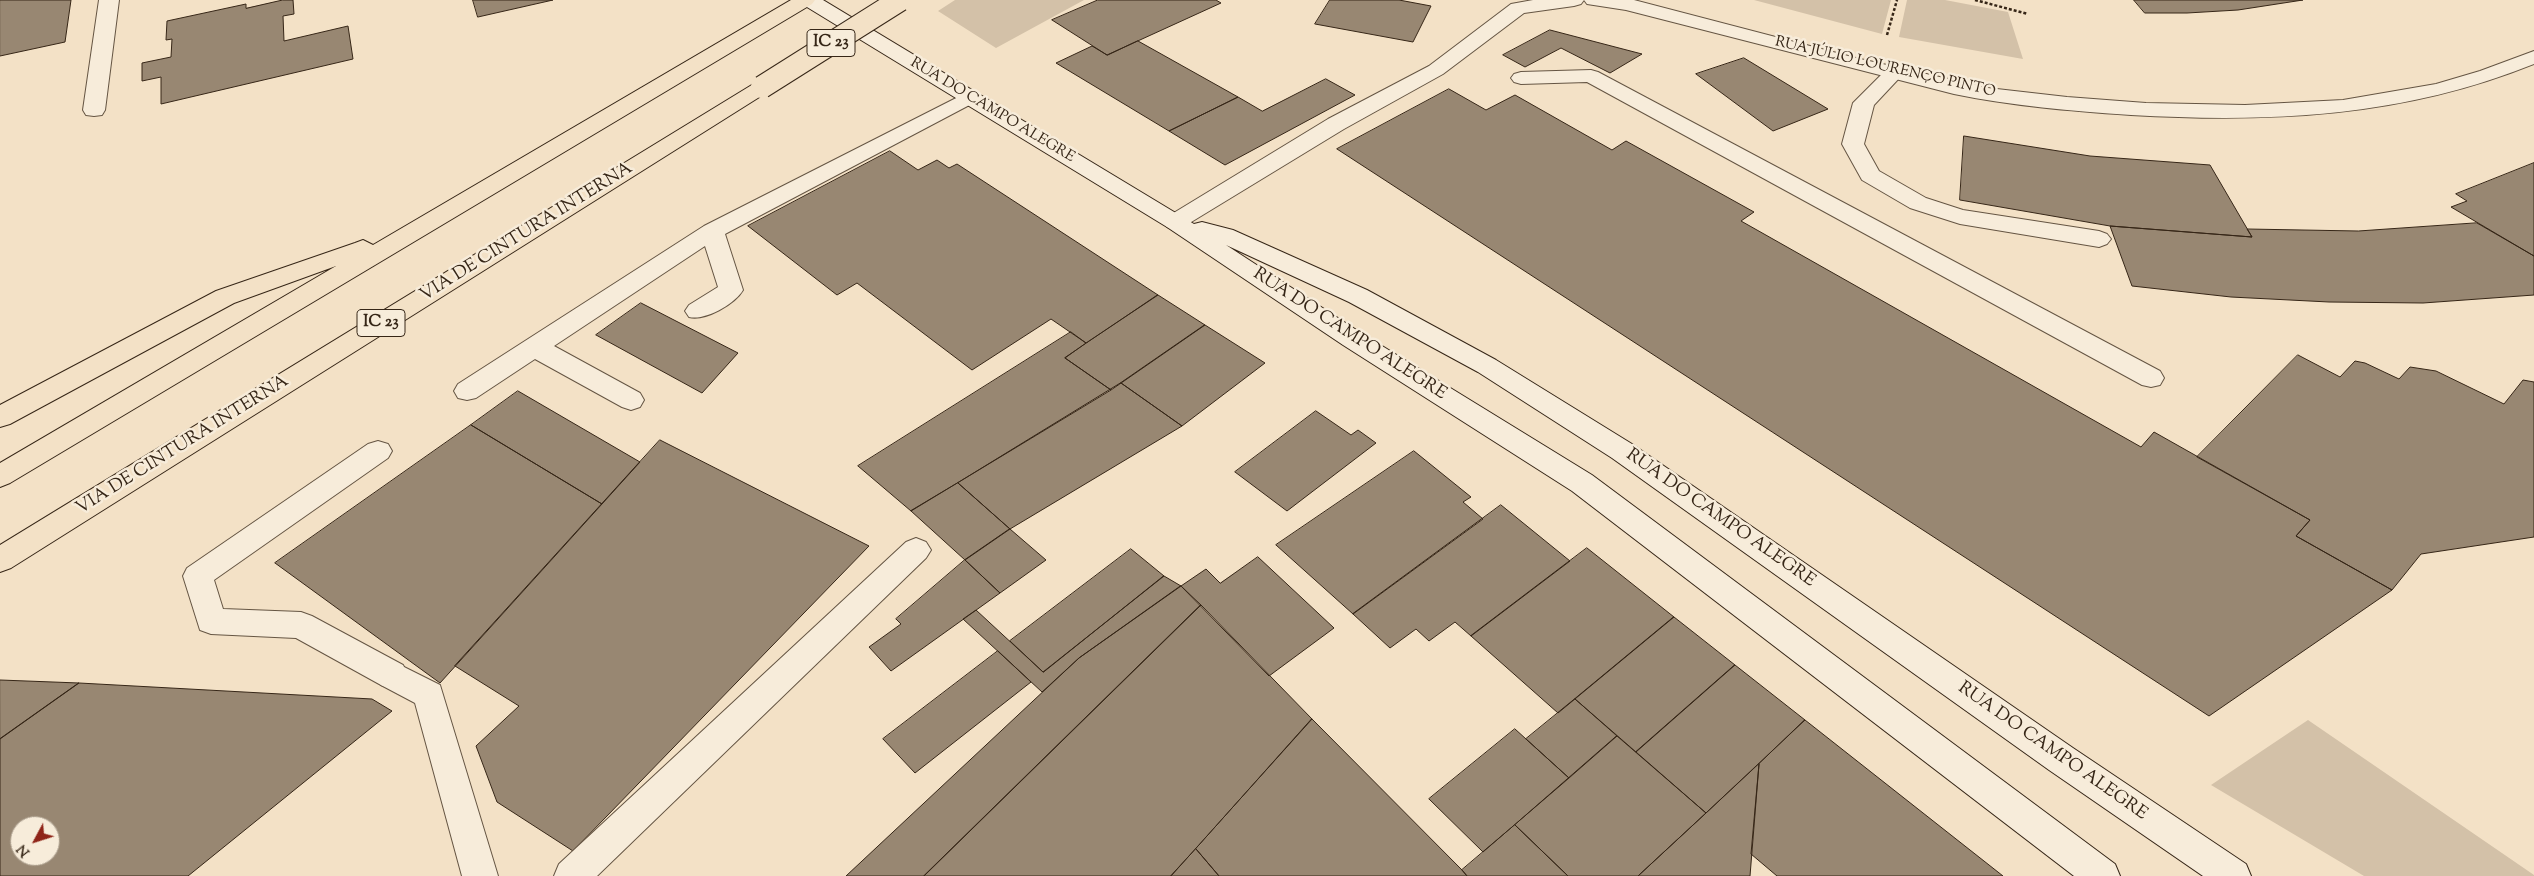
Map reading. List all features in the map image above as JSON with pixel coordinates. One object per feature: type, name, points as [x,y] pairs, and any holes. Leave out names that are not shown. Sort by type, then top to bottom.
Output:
[{"type":"highway","points":[[0,476],[805,0]]},
{"type":"highway","name":"VIA DE CINTURA INTERNA","points":[[0,560],[900,0]]},
{"type":"highway","points":[[0,417],[226,297],[426,225]]},
{"type":"main road","points":[[94,110],[109,0]]},
{"type":"main road","name":"RUA DO CAMPO ALEGRE","points":[[809,0],[1175,222],[1352,339],[1582,483],[2102,876]]},
{"type":"main road","points":[[1175,222],[1336,124],[1436,70],[1518,8],[1567,0]]},
{"type":"main road","name":"RUA JÚLIO LOURENÇO PINTO","points":[[1594,0],[1627,4],[1894,73],[1996,95],[2113,107],[2220,113],[2345,108],[2433,92],[2509,68],[2534,57]]},
{"type":"main road","points":[[1894,73],[1864,103],[1853,144],[1870,175],[1918,203],[1960,217],[2098,239]]},
{"type":"main road","points":[[1521,78],[1591,76],[2152,378]]},
{"type":"main road","points":[[467,390],[712,231],[970,98]]},
{"type":"main road","name":"RUA DO CAMPO ALEGRE","points":[[1175,222],[1225,234],[1340,288],[1487,366],[1622,450],[2062,759],[2233,876]]},
{"type":"main road","points":[[698,311],[731,290],[712,231]]},
{"type":"main road","points":[[533,346],[631,400]]},
{"type":"main road","points":[[378,451],[198,576],[211,621],[301,625],[429,695],[480,876]]},
{"type":"main road","points":[[572,876],[916,550]]},
{"type":"path","points":[[1887,38],[1897,0]]},
{"type":"path","points":[[1975,0],[2028,14]]},
{"type":"shaded area","points":[[955,0],[1084,0],[996,48],[938,11]]},
{"type":"shaded area","points":[[1754,0],[1891,0],[1882,34]]},
{"type":"shaded area","points":[[1907,0],[1945,0],[2008,12],[2023,59],[1899,37]]},
{"type":"shaded area","points":[[2308,720],[2534,876],[2364,876],[2211,785]]},
{"type":"building","points":[[0,0],[71,0],[65,42],[0,56]]},
{"type":"building","points":[[283,0],[293,0],[294,14],[283,16],[284,41],[348,26],[353,59],[161,104],[161,77],[142,81],[142,63],[171,57],[172,39],[166,40],[167,21],[246,4],[246,8]]},
{"type":"building","points":[[473,0],[553,0],[478,17]]},
{"type":"building","points":[[1098,0],[1216,0],[1221,3],[1107,55],[1052,20]]},
{"type":"building","points":[[1330,0],[1399,0],[1431,6],[1413,42],[1315,24]]},
{"type":"building","points":[[2134,0],[2303,0],[2238,10],[2145,13]]},
{"type":"building","points":[[1550,30],[1642,54],[1610,73],[1561,48],[1525,67],[1503,55]]},
{"type":"building","points":[[1138,41],[1238,97],[1169,131],[1056,63],[1092,46],[1107,55]]},
{"type":"building","points":[[1744,58],[1828,109],[1773,131],[1696,74]]},
{"type":"building","points":[[1326,79],[1355,95],[1225,165],[1169,131],[1238,97],[1262,111]]},
{"type":"building","points":[[1449,89],[1486,110],[1515,95],[1612,150],[1626,141],[1754,212],[1741,221],[2141,447],[2154,432],[2310,520],[2296,536],[2392,590],[2209,716],[1337,149]]},
{"type":"building","points":[[1964,136],[2090,156],[2210,165],[2252,237],[2110,226],[1960,200]]},
{"type":"building","points":[[890,151],[918,170],[937,160],[949,168],[957,164],[1158,295],[1086,343],[1051,319],[972,370],[857,283],[837,295],[748,226]]},
{"type":"building","points":[[2534,163],[2534,256],[2451,207],[2467,201],[2456,194]]},
{"type":"building","points":[[2477,223],[2534,256],[2534,295],[2423,303],[2329,302],[2231,297],[2132,286],[2110,226],[2252,237],[2247,229],[2358,231]]},
{"type":"building","points":[[1158,295],[1205,325],[1111,390],[1065,358]]},
{"type":"building","points":[[641,303],[738,353],[702,393],[596,335]]},
{"type":"building","points":[[1205,325],[1265,363],[1182,426],[1121,383]]},
{"type":"building","points":[[1071,332],[1086,343],[1065,358],[1111,390],[911,511],[858,466]]},
{"type":"building","points":[[2298,355],[2340,377],[2355,361],[2365,363],[2399,379],[2410,367],[2436,371],[2504,404],[2523,380],[2534,382],[2534,537],[2421,554],[2392,590],[2296,536],[2310,520],[2197,457]]},
{"type":"building","points":[[1121,383],[1182,426],[1010,529],[958,483]]},
{"type":"building","points":[[518,391],[640,462],[602,504],[471,425]]},
{"type":"building","points":[[1316,411],[1351,435],[1358,430],[1376,443],[1287,511],[1235,472]]},
{"type":"building","points":[[471,425],[602,504],[440,683],[275,563]]},
{"type":"building","points":[[660,440],[869,546],[573,851],[497,802],[476,746],[519,706],[455,666]]},
{"type":"building","points":[[1414,451],[1471,497],[1463,502],[1483,519],[1353,614],[1276,545]]},
{"type":"building","points":[[958,483],[1010,529],[965,560],[911,511]]},
{"type":"building","points":[[1501,505],[1570,561],[1471,636],[1455,622],[1429,641],[1416,629],[1390,648],[1353,614]]},
{"type":"building","points":[[1010,529],[1046,560],[1000,593],[965,560]]},
{"type":"building","points":[[1587,548],[1674,617],[1558,713],[1471,636]]},
{"type":"building","points":[[1131,549],[1164,576],[1043,672],[1010,641]]},
{"type":"building","points":[[1258,557],[1334,628],[1269,676],[1181,586],[1206,569],[1220,583]]},
{"type":"building","points":[[965,560],[1000,593],[891,671],[869,647],[901,624],[896,619]]},
{"type":"building","points":[[1164,576],[1181,586],[1079,658],[1042,692],[963,619],[976,610],[1043,672]]},
{"type":"building","points":[[1181,586],[1201,605],[924,876],[846,876],[1079,658]]},
{"type":"building","points":[[1201,605],[1312,719],[1171,876],[924,876]]},
{"type":"building","points":[[1674,617],[1735,665],[1636,752],[1575,699]]},
{"type":"building","points":[[998,651],[1031,682],[915,773],[883,739]]},
{"type":"building","points":[[1735,665],[1805,720],[1706,813],[1636,752]]},
{"type":"building","points":[[0,680],[79,683],[0,739]]},
{"type":"building","points":[[79,683],[372,699],[392,711],[188,876],[0,876],[0,739]]},
{"type":"building","points":[[1575,699],[1617,736],[1569,778],[1526,739]]},
{"type":"building","points":[[1312,719],[1467,876],[1219,876],[1196,849]]},
{"type":"building","points":[[1805,720],[2003,876],[1777,876],[1751,854],[1759,764]]},
{"type":"building","points":[[1515,729],[1569,778],[1483,852],[1429,799]]},
{"type":"building","points":[[1617,736],[1706,813],[1638,876],[1568,876],[1515,825]]},
{"type":"building","points":[[1759,764],[1750,876],[1638,876],[1706,813]]},
{"type":"building","points":[[1515,825],[1568,876],[1467,876],[1462,870]]},
{"type":"building","points":[[1196,849],[1219,876],[1171,876]]}]
